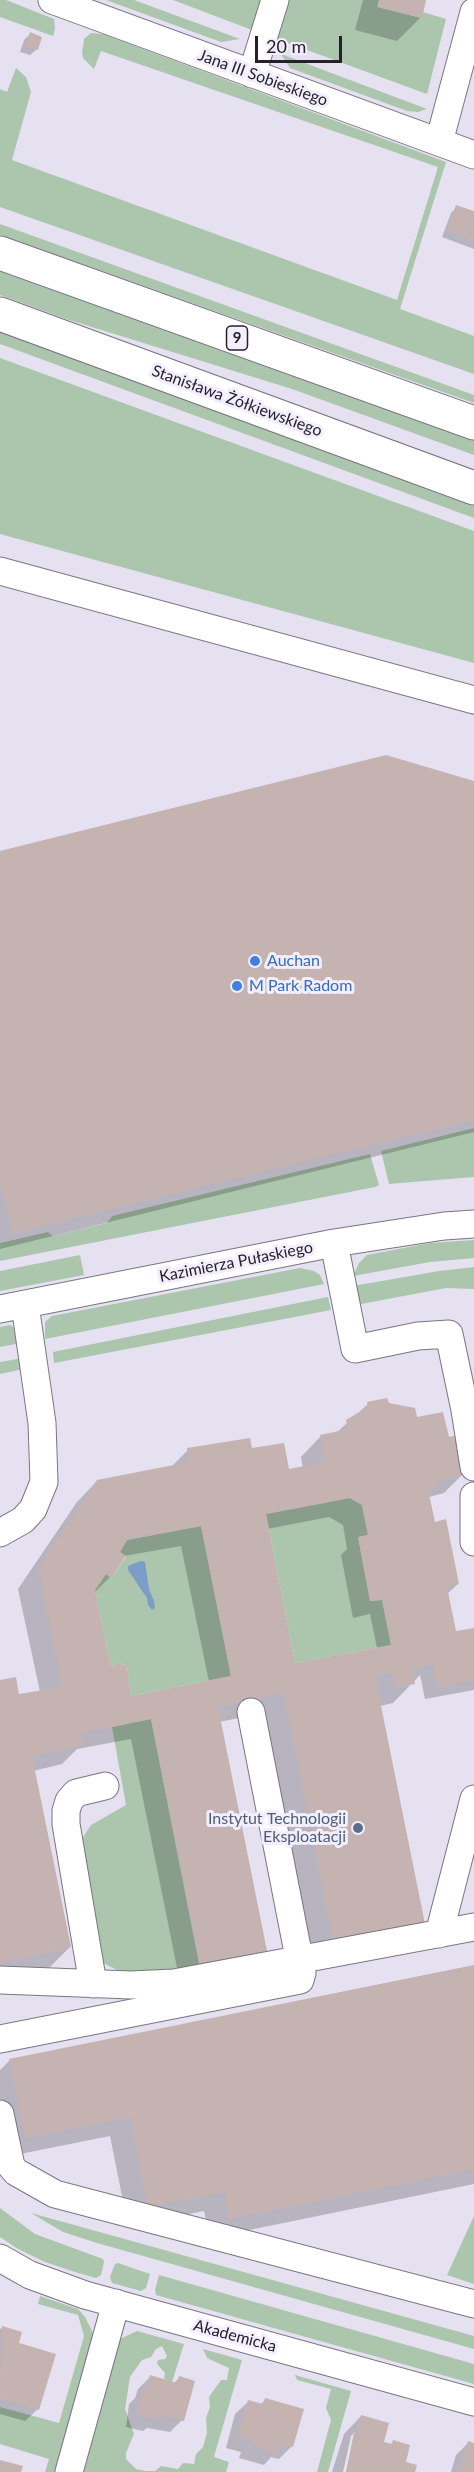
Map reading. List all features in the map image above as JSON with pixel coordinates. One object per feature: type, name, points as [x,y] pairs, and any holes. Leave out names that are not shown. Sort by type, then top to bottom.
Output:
[{"type":"main road","name":"9","points":[[0,253],[474,423]]},
{"type":"main road","name":"Stanisława Żółkiewskiego","points":[[0,314],[466,482]]},
{"type":"street","points":[[252,74],[275,0]]},
{"type":"street","name":"Jana III Sobieskiego","points":[[68,3],[252,74],[474,155]]},
{"type":"street","points":[[439,142],[474,12]]},
{"type":"street","points":[[0,571],[474,700]]},
{"type":"street","name":"Kazimierza Pułaskiego","points":[[13,1307],[334,1243],[444,1226],[474,1224]]},
{"type":"street","points":[[334,1243],[355,1349],[418,1336],[449,1334],[474,1467]]},
{"type":"street","points":[[0,1533],[23,1520],[33,1509],[44,1482],[42,1424],[13,1307]]},
{"type":"street","points":[[474,1496],[474,1542]]},
{"type":"street","points":[[0,2039],[293,1983],[302,1977],[251,1712]]},
{"type":"street","points":[[93,1984],[66,1824],[66,1811],[69,1801],[76,1793],[105,1786]]},
{"type":"street","points":[[439,1934],[474,1799]]},
{"type":"street","points":[[0,1980],[131,1985],[174,1983],[474,1927]]},
{"type":"street","points":[[0,2114],[11,2166],[16,2172],[55,2194],[474,2304]]},
{"type":"street","name":"Akademicka","points":[[0,2258],[52,2284],[474,2402]]},
{"type":"street","points":[[69,2472],[116,2303]]},
{"type":"green space","points":[[0,0],[6,0],[54,19],[53,36],[0,17]]},
{"type":"green space","points":[[106,0],[134,0],[240,39],[221,42]]},
{"type":"green space","points":[[173,0],[263,0],[252,30]]},
{"type":"green space","points":[[286,0],[379,0],[378,7],[421,18],[423,12],[446,19],[427,94],[277,39]]},
{"type":"green space","points":[[91,33],[103,34],[446,162],[400,309],[474,336],[474,374],[0,207],[0,89],[7,92],[16,68],[26,77],[31,92],[12,160],[397,300],[438,167],[101,51],[94,69],[83,58],[82,53],[84,39]]},
{"type":"green space","points":[[281,54],[427,109],[418,112],[407,111],[290,68]]},
{"type":"green space","points":[[0,224],[474,395],[474,403],[0,235]]},
{"type":"green space","points":[[0,267],[474,439],[474,455],[292,389],[66,319],[0,295]]},
{"type":"green space","points":[[0,330],[474,503],[474,518],[0,344]]},
{"type":"green space","points":[[0,358],[474,531],[474,663],[0,534]]},
{"type":"green space","points":[[474,1128],[474,1177],[389,1184],[381,1151]]},
{"type":"green space","points":[[370,1154],[379,1185],[375,1187],[0,1261],[0,1243],[48,1232],[53,1236],[107,1223],[112,1216]]},
{"type":"green space","points":[[474,1240],[474,1258],[430,1262],[353,1276],[359,1263],[367,1255],[430,1243]]},
{"type":"green space","points":[[80,1255],[84,1275],[0,1291],[0,1271]]},
{"type":"green space","points":[[474,1267],[474,1289],[446,1288],[356,1305],[353,1286]]},
{"type":"green space","points":[[300,1268],[320,1275],[324,1284],[45,1339],[45,1322],[52,1316]]},
{"type":"green space","points":[[328,1297],[331,1310],[54,1363],[53,1352]]},
{"type":"green space","points":[[10,1325],[18,1330],[21,1343],[0,1347],[0,1327]]},
{"type":"green space","points":[[23,1358],[24,1369],[0,1374],[0,1362]]},
{"type":"green space","points":[[350,1498],[362,1505],[368,1535],[358,1537],[370,1601],[382,1600],[391,1645],[295,1663],[266,1514]]},
{"type":"green space","points":[[201,1526],[231,1676],[131,1696],[127,1666],[119,1663],[111,1667],[95,1590],[106,1574],[111,1578],[126,1557],[120,1552],[127,1540]]},
{"type":"green space","points":[[151,1719],[200,1969],[129,1976],[103,1963],[81,1840],[91,1825],[126,1805],[112,1727]]},
{"type":"green space","points":[[0,2208],[35,2234],[103,2259],[101,2275],[96,2278],[75,2272],[45,2262],[18,2249],[0,2237]]},
{"type":"green space","points":[[31,2213],[474,2336],[474,2349],[97,2243],[63,2232]]},
{"type":"green space","points":[[474,2216],[474,2284],[447,2275]]},
{"type":"green space","points":[[115,2264],[150,2274],[146,2288],[141,2291],[112,2283],[110,2277]]},
{"type":"green space","points":[[159,2275],[474,2364],[474,2384],[156,2295]]},
{"type":"green space","points":[[40,2296],[78,2309],[94,2335],[56,2472],[45,2472],[49,2459],[0,2444],[0,2407],[59,2423],[84,2336],[78,2315],[38,2304]]},
{"type":"green space","points":[[137,2331],[184,2344],[172,2382],[164,2379],[165,2373],[157,2364],[158,2360],[165,2359],[167,2356],[162,2346],[156,2349],[151,2357],[142,2360],[130,2377],[125,2409],[134,2434],[126,2453],[126,2459],[136,2469],[145,2471],[155,2471],[161,2466],[178,2469],[183,2463],[194,2464],[196,2454],[203,2447],[207,2433],[206,2418],[210,2407],[209,2397],[221,2380],[227,2380],[229,2368],[207,2358],[203,2349],[242,2360],[214,2457],[229,2462],[226,2472],[82,2472],[118,2340]]},
{"type":"green space","points":[[295,2375],[351,2391],[328,2472],[317,2472],[331,2420],[326,2408],[331,2389],[297,2380]]},
{"type":"water","points":[[141,1561],[145,1562],[149,1589],[154,1601],[155,1608],[152,1610],[147,1598],[128,1570],[128,1566]]},
{"type":"building","points":[[379,0],[426,0],[422,18],[377,7]]},
{"type":"building","points":[[30,32],[42,37],[38,50],[25,46]]},
{"type":"building","points":[[456,205],[474,211],[474,240],[447,231]]},
{"type":"building","name":"M Park Radom","points":[[386,755],[474,781],[474,1120],[13,1233],[0,1181],[0,851]]},
{"type":"building","points":[[387,1398],[389,1403],[415,1408],[417,1417],[443,1412],[449,1437],[458,1435],[466,1474],[440,1480],[429,1494],[435,1522],[446,1519],[459,1584],[447,1587],[456,1631],[474,1628],[474,1680],[437,1688],[432,1664],[412,1669],[415,1684],[396,1687],[393,1673],[375,1676],[425,1924],[333,1942],[284,1693],[218,1707],[267,1951],[200,1964],[151,1719],[81,1733],[83,1745],[32,1756],[71,1947],[0,1963],[0,1680],[16,1677],[19,1694],[62,1687],[38,1567],[97,1480],[189,1462],[187,1448],[250,1438],[252,1448],[284,1443],[289,1469],[324,1462],[320,1435],[348,1429],[346,1420],[368,1407],[367,1402]],"holes":[[[350,1498],[362,1505],[368,1535],[358,1537],[370,1601],[382,1600],[391,1645],[295,1663],[266,1514]],[[201,1526],[231,1676],[131,1696],[127,1666],[119,1663],[111,1667],[95,1590],[106,1574],[111,1578],[126,1556],[120,1552],[127,1540]]]},
{"type":"building","points":[[474,1965],[474,2169],[229,2219],[224,2192],[148,2207],[130,2117],[25,2138],[9,2059]]},
{"type":"building","points":[[2,2326],[22,2332],[19,2343],[56,2354],[39,2410],[0,2398]]},
{"type":"building","points":[[150,2375],[177,2383],[179,2376],[195,2381],[184,2421],[159,2416],[157,2420],[137,2414],[141,2390],[146,2388]]},
{"type":"building","points":[[265,2398],[304,2409],[293,2447],[280,2444],[278,2453],[251,2445],[252,2439],[238,2436],[248,2400],[263,2404]]},
{"type":"building","points":[[361,2415],[389,2423],[384,2442],[392,2444],[393,2440],[410,2445],[406,2462],[417,2465],[415,2472],[346,2472],[354,2433],[356,2434]]},
{"type":"building","points":[[468,2441],[474,2443],[474,2472],[459,2472]]},
{"type":"building","points":[[0,2460],[23,2466],[21,2472],[0,2472]]},
{"type":"place","name":"Auchan","points":[[255,961]]},
{"type":"place","name":"M Park Radom","points":[[237,986]]},
{"type":"place","name":"Instytut Technologii Eksploatacji","points":[[358,1828]]}]
